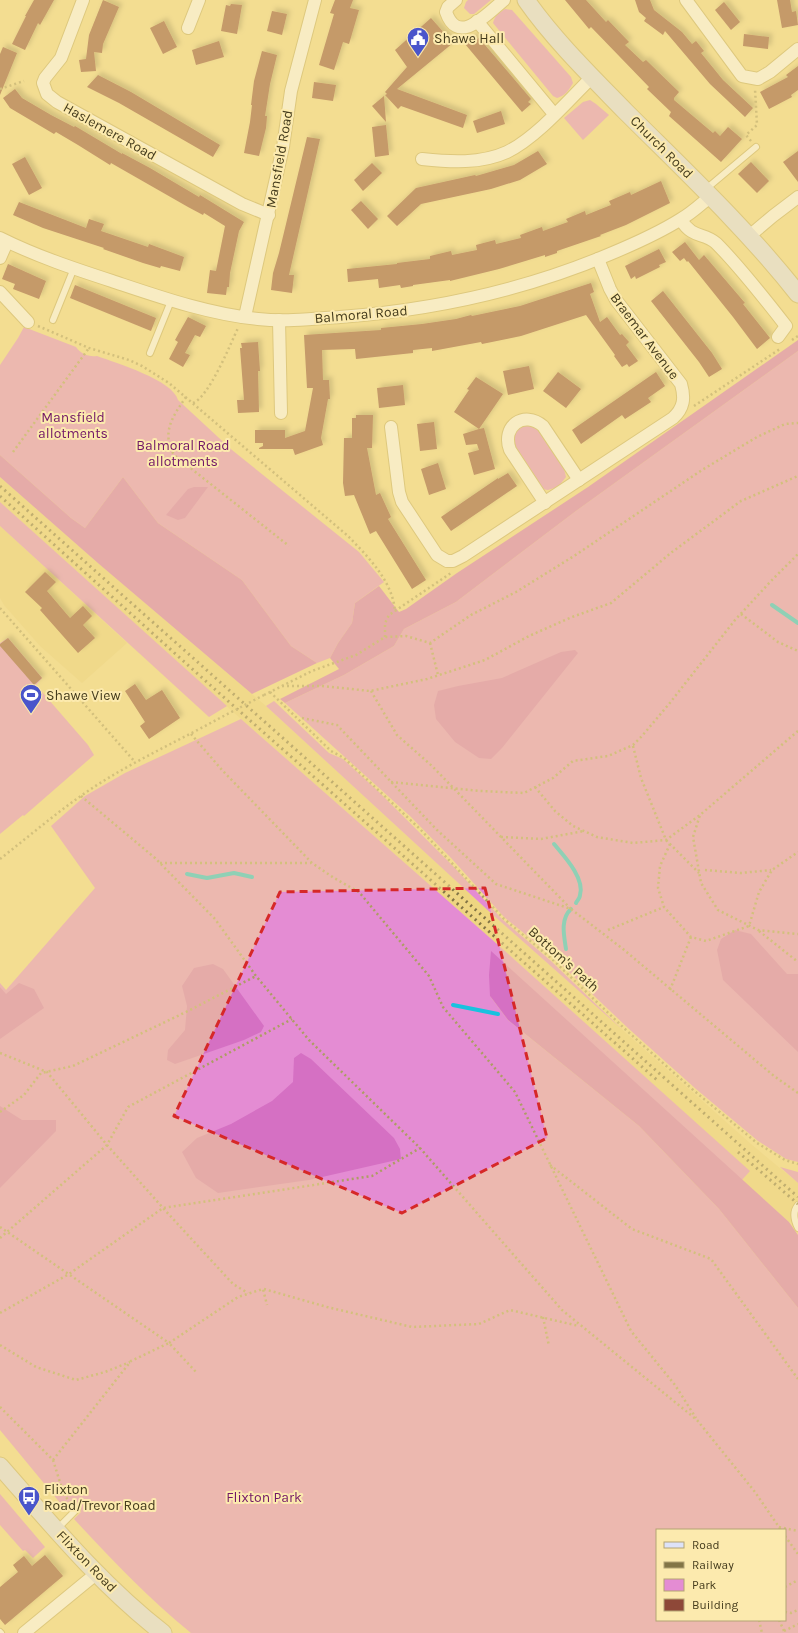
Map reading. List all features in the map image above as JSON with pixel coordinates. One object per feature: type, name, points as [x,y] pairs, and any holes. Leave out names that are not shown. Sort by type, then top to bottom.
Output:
[{"type":"main road","name":"Church Road","points":[[526,0],[592,77],[708,193],[798,294]]},
{"type":"main road","name":"Flixton Road","points":[[0,1466],[97,1573],[163,1633]]},
{"type":"street","name":"Haslemere Road","points":[[83,0],[61,58],[45,78],[43,84],[47,94],[57,102],[242,204],[269,214]]},
{"type":"street","points":[[188,28],[199,0]]},
{"type":"street","name":"Mansfield Road","points":[[243,317],[246,312],[269,214],[283,147],[291,91],[315,0]]},
{"type":"street","points":[[456,0],[448,7],[446,12],[448,19],[454,26],[460,28],[467,27],[477,21],[504,0]]},
{"type":"street","points":[[686,0],[742,76],[755,80],[758,79],[770,72],[798,50]]},
{"type":"street","points":[[477,21],[554,114]]},
{"type":"street","points":[[422,159],[439,161],[473,161],[506,152],[525,140],[592,77]]},
{"type":"street","name":"Balmoral Road","points":[[3,240],[74,268],[171,301],[243,317],[279,320],[358,316],[444,303],[517,287],[598,259],[681,220],[708,193]]},
{"type":"street","points":[[748,237],[798,197]]},
{"type":"street","points":[[681,220],[688,230],[708,238],[718,246],[769,305],[786,326],[784,342]]},
{"type":"street","points":[[0,258],[3,240]]},
{"type":"street","name":"Braemar Avenue","points":[[598,259],[616,300],[681,384],[683,390],[683,406]]},
{"type":"street","points":[[0,292],[28,322]]},
{"type":"street","points":[[279,320],[281,413]]},
{"type":"street","points":[[391,427],[399,492],[402,502],[437,555],[448,561],[453,561],[545,503],[674,418],[683,406]]},
{"type":"street","points":[[545,503],[510,450],[507,442],[510,429],[515,423],[523,420],[530,420],[543,426],[579,480]]},
{"type":"street","points":[[24,1633],[97,1573]]},
{"type":"lane","points":[[708,193],[756,147]]},
{"type":"lane","points":[[53,320],[74,268]]},
{"type":"lane","points":[[150,353],[171,301]]},
{"type":"lane","points":[[798,1205],[794,1211],[794,1215],[798,1228]]},
{"type":"lane","points":[[57,1530],[75,1506]]},
{"type":"path","points":[[755,80],[757,125],[746,135],[756,147]]},
{"type":"path","points":[[0,89],[24,81]]},
{"type":"path","points":[[193,403],[197,401],[215,375],[243,317]]},
{"type":"path","points":[[28,322],[89,348],[108,353],[142,366],[186,397],[348,536],[373,562],[387,585],[394,604],[395,612]]},
{"type":"path","points":[[683,406],[693,407],[784,342],[798,336]]},
{"type":"path","points":[[13,452],[89,348]]},
{"type":"path","points":[[186,397],[173,416],[168,431],[169,447],[174,455],[289,546]]},
{"type":"path","points":[[430,643],[471,615],[516,592],[574,556],[702,470],[757,437],[785,424],[798,424]]},
{"type":"path","points":[[282,686],[322,686],[370,691],[438,675],[485,660],[529,636],[572,617],[611,603],[672,552],[741,501],[798,476]]},
{"type":"path","points":[[391,782],[480,791],[524,793],[553,778],[573,761],[608,756],[633,745],[669,704],[740,614],[770,581],[798,554]]},
{"type":"path","points":[[385,637],[385,623],[389,616],[444,578],[455,569],[463,556]]},
{"type":"path","points":[[0,608],[134,762]]},
{"type":"path","points":[[740,614],[778,642],[798,651]]},
{"type":"path","points":[[0,859],[81,796],[134,762],[264,695],[312,671],[356,655],[385,637],[406,636],[430,643]]},
{"type":"path","points":[[430,643],[438,675]]},
{"type":"path","points":[[370,691],[397,735],[432,766],[571,909],[623,949],[774,1076],[798,1093]]},
{"type":"path","name":"Bottom's Path","points":[[270,692],[331,751],[344,758],[379,789],[455,865],[503,918],[553,960],[626,1030],[692,1089],[757,1143],[785,1160],[798,1164]]},
{"type":"path","points":[[302,718],[337,725],[437,830],[496,884],[571,909]]},
{"type":"path","points":[[535,787],[555,811],[573,826],[597,837],[633,843],[666,840],[700,815],[798,731]]},
{"type":"path","points":[[190,734],[222,770],[312,863],[358,892],[429,976],[443,1007],[515,1092],[631,1331],[675,1385],[697,1420],[755,1492],[780,1529]]},
{"type":"path","points":[[633,745],[642,778],[666,840],[699,874]]},
{"type":"path","points":[[81,796],[160,863],[215,919],[256,976],[309,1040],[420,1148],[562,1310],[697,1420]]},
{"type":"path","points":[[700,815],[693,837],[699,874],[701,883],[718,910],[758,930],[798,962]]},
{"type":"path","points":[[501,837],[541,839],[584,831]]},
{"type":"path","points":[[670,844],[660,866],[658,888],[664,907],[691,937],[706,941],[749,926]]},
{"type":"path","points":[[749,926],[759,892],[772,870],[798,852]]},
{"type":"path","points":[[160,863],[312,863]]},
{"type":"path","points":[[705,870],[741,873],[772,870]]},
{"type":"path","points":[[608,930],[664,907]]},
{"type":"path","points":[[758,930],[798,934]]},
{"type":"path","points":[[670,990],[691,937]]},
{"type":"path","points":[[0,1112],[24,1095],[41,1073],[73,1066],[186,1012],[256,976]]},
{"type":"path","points":[[0,1238],[6,1231],[107,1145],[128,1107],[292,1019]]},
{"type":"path","points":[[0,1053],[47,1072],[107,1145],[163,1208],[233,1284],[248,1294]]},
{"type":"path","points":[[0,1313],[68,1274],[163,1208],[372,1176],[420,1148]]},
{"type":"path","points":[[550,1164],[632,1229],[711,1259],[798,1379]]},
{"type":"path","points":[[0,1227],[169,1343],[196,1372]]},
{"type":"path","points":[[0,1345],[36,1367],[76,1380],[105,1372],[169,1343],[238,1296],[263,1289],[326,1307],[412,1327],[479,1324],[510,1310],[581,1326]]},
{"type":"path","points":[[263,1289],[268,1305]]},
{"type":"path","points":[[543,1317],[549,1346]]},
{"type":"path","points":[[53,1460],[132,1361]]},
{"type":"path","points":[[0,1407],[53,1460],[64,1495],[75,1506]]},
{"type":"path","points":[[786,1530],[798,1531]]},
{"type":"path","points":[[786,1537],[798,1554]]},
{"type":"path","points":[[786,1586],[798,1580]]},
{"type":"path","points":[[786,1612],[791,1613],[798,1610]]},
{"type":"path","points":[[759,1621],[762,1633]]},
{"type":"path","points":[[780,1621],[785,1632],[798,1624]]},
{"type":"highlighted area","points":[[485,888],[547,1138],[402,1213],[174,1116],[280,892]]},
{"type":"shaded area","points":[[798,340],[798,351],[576,511],[456,602],[404,629],[394,646],[344,675],[285,703],[280,699],[339,669],[330,658],[338,643],[352,623],[355,603],[379,586],[399,612],[406,609],[457,573],[588,487]]},
{"type":"shaded area","points":[[0,455],[71,518],[85,528],[123,477],[158,523],[242,580],[291,646],[317,663],[252,694],[99,564],[0,477]]},
{"type":"shaded area","points":[[0,477],[99,564],[266,706],[493,915],[751,1144],[798,1183],[798,1219],[789,1222],[742,1180],[749,1171],[505,951],[241,719],[0,502]]},
{"type":"shaded area","points":[[194,487],[208,487],[185,518],[178,520],[166,515],[188,489]]},
{"type":"shaded area","points":[[0,526],[127,643],[82,683],[40,646],[4,605],[0,598]]},
{"type":"shaded area","points":[[575,650],[578,653],[502,748],[491,759],[479,758],[455,742],[436,719],[434,705],[438,691],[502,678],[561,652]]},
{"type":"shaded area","points":[[735,930],[751,934],[787,974],[798,974],[798,1052],[723,980],[717,950],[721,939]]},
{"type":"shaded area","points":[[491,951],[789,1222],[798,1235],[798,1308],[719,1209],[639,1126],[508,1020],[490,996],[489,975]]},
{"type":"shaded area","points":[[213,964],[223,969],[264,1026],[261,1032],[244,1040],[175,1064],[167,1060],[168,1050],[185,1030],[187,1006],[182,986],[194,968]]},
{"type":"shaded area","points":[[19,983],[34,989],[44,1008],[0,1039],[0,987],[6,994]]},
{"type":"shaded area","points":[[301,1053],[311,1059],[394,1138],[400,1149],[401,1159],[309,1180],[218,1193],[196,1178],[182,1152],[197,1138],[231,1124],[272,1101],[293,1082],[294,1058]]},
{"type":"shaded area","points":[[0,1106],[22,1120],[56,1120],[56,1131],[0,1188]]},
{"type":"green space","points":[[468,0],[491,0],[474,14],[470,14],[464,8]]},
{"type":"green space","points":[[505,9],[512,10],[571,77],[573,83],[565,94],[557,98],[553,96],[493,23],[496,16]]},
{"type":"green space","points":[[590,100],[609,115],[583,140],[564,118],[583,102]]},
{"type":"green space","points":[[24,327],[76,347],[80,352],[85,354],[97,356],[143,373],[166,386],[174,393],[178,400],[232,450],[359,552],[384,582],[355,603],[352,623],[338,643],[330,658],[317,663],[291,646],[242,580],[158,523],[123,477],[85,528],[71,518],[0,455],[0,365]]},
{"type":"green space","points":[[798,351],[798,1162],[786,1159],[758,1141],[696,1089],[629,1029],[552,956],[504,917],[452,859],[410,816],[285,703],[344,675],[394,646],[404,629],[456,602],[576,511]]},
{"type":"green space","points":[[530,425],[538,429],[564,468],[566,477],[558,487],[548,490],[542,489],[514,447],[513,435],[518,427]]},
{"type":"green space","points":[[0,502],[227,706],[209,717],[0,526]]},
{"type":"green space","name":"Shawe View","points":[[8,638],[42,678],[36,685],[88,745],[94,755],[24,816],[23,815],[0,834],[0,643]]},
{"type":"green space","points":[[274,701],[329,753],[343,759],[378,791],[453,866],[502,919],[550,960],[624,1031],[493,915],[266,706]]},
{"type":"green space","name":"Flixton Park","points":[[241,719],[505,951],[750,1171],[742,1180],[490,996],[508,1020],[639,1126],[719,1209],[798,1308],[798,1633],[191,1633],[175,1620],[116,1564],[74,1519],[81,1512],[73,1504],[66,1510],[0,1430],[0,983],[6,990],[95,888],[51,826],[85,796],[125,773]]},
{"type":"green space","points":[[780,1167],[798,1172],[798,1183]]},
{"type":"green space","points":[[0,1494],[45,1547],[33,1558],[25,1550],[23,1551],[0,1525]]},
{"type":"building","points":[[34,0],[54,0],[40,25],[38,23],[25,50],[12,44]]},
{"type":"building","points":[[103,0],[119,7],[103,44],[102,53],[94,52],[96,71],[81,72],[79,60],[86,59],[89,35]]},
{"type":"building","points":[[335,0],[353,0],[350,8],[359,10],[349,44],[343,42],[334,70],[319,65],[334,14],[330,13]]},
{"type":"building","points":[[565,0],[586,0],[606,22],[608,20],[629,42],[625,45],[643,62],[646,60],[679,92],[674,100],[713,133],[715,131],[720,136],[728,127],[742,139],[721,162],[669,116],[671,112],[647,89],[649,87],[591,27],[589,29]]},
{"type":"building","points":[[635,0],[650,0],[654,10],[682,32],[692,44],[696,41],[704,51],[701,53],[723,80],[753,108],[745,117],[710,84],[665,31],[663,35],[644,21],[646,18],[639,12]]},
{"type":"building","points":[[777,0],[790,0],[792,12],[796,11],[798,25],[782,28]]},
{"type":"building","points":[[724,2],[740,22],[731,30],[715,10]]},
{"type":"building","points":[[231,4],[242,5],[237,34],[221,31],[226,5],[230,6]]},
{"type":"building","points":[[272,11],[287,14],[282,35],[267,31]]},
{"type":"building","points":[[431,18],[453,43],[397,89],[467,115],[463,128],[401,106],[398,109],[385,95],[387,94],[385,92],[407,67],[395,50]]},
{"type":"building","points":[[164,21],[177,47],[163,54],[150,28]]},
{"type":"building","points":[[744,34],[769,37],[768,49],[743,46]]},
{"type":"building","points":[[475,36],[477,39],[479,38],[531,99],[528,102],[531,104],[522,112],[465,44]]},
{"type":"building","points":[[219,41],[224,57],[196,65],[192,50]]},
{"type":"building","points":[[3,47],[17,53],[0,95],[0,54]]},
{"type":"building","points":[[262,51],[277,55],[270,84],[265,116],[267,116],[266,128],[259,156],[244,153],[250,122],[254,81]]},
{"type":"building","points":[[798,66],[798,90],[791,95],[792,97],[769,109],[760,92],[788,77],[786,75]]},
{"type":"building","points":[[98,75],[131,92],[220,145],[213,157],[119,103],[87,87]]},
{"type":"building","points":[[314,82],[336,85],[333,101],[312,98]]},
{"type":"building","points":[[15,89],[22,98],[51,115],[74,127],[75,126],[199,197],[200,195],[244,222],[239,231],[230,273],[229,287],[227,287],[226,295],[207,293],[210,270],[216,271],[225,226],[204,213],[203,215],[188,207],[111,163],[110,165],[56,132],[54,134],[10,108],[3,98]]},
{"type":"building","points":[[384,96],[386,122],[372,106]]},
{"type":"building","points":[[501,111],[505,124],[477,133],[473,121]]},
{"type":"building","points":[[386,125],[389,155],[375,157],[372,127]]},
{"type":"building","points":[[307,137],[320,139],[289,275],[294,275],[292,293],[271,290],[273,273]]},
{"type":"building","points":[[538,151],[547,164],[520,180],[491,189],[421,204],[397,226],[387,216],[416,188],[476,176],[514,165]]},
{"type":"building","points":[[798,151],[798,182],[783,162]]},
{"type":"building","points":[[25,157],[42,188],[29,195],[12,164]]},
{"type":"building","points":[[751,162],[769,181],[757,193],[738,174]]},
{"type":"building","points":[[372,163],[382,173],[363,191],[354,180]]},
{"type":"building","points":[[661,181],[670,203],[626,225],[600,235],[601,236],[557,251],[557,253],[545,257],[545,255],[499,269],[450,281],[413,285],[401,288],[400,285],[379,288],[378,279],[348,282],[347,269],[430,259],[430,256],[451,251],[452,255],[477,250],[476,245],[495,240],[496,244],[521,238],[520,235],[542,227],[543,231],[568,222],[566,219],[585,211],[586,215],[611,205],[609,201],[630,192],[631,195]]},
{"type":"building","points":[[361,201],[378,219],[368,229],[351,210]]},
{"type":"building","points":[[19,202],[86,228],[89,219],[104,224],[101,231],[148,247],[149,244],[184,257],[180,271],[161,266],[160,268],[143,263],[103,249],[104,248],[43,228],[13,215]]},
{"type":"building","points":[[685,242],[699,260],[704,255],[745,303],[743,304],[770,338],[757,349],[688,261],[687,262],[684,258],[680,261],[672,252]]},
{"type":"building","points":[[659,249],[666,262],[659,265],[660,267],[636,279],[635,276],[631,279],[625,266]]},
{"type":"building","points":[[8,264],[46,281],[39,299],[13,289],[15,284],[2,279]]},
{"type":"building","points":[[591,283],[594,292],[590,294],[600,322],[607,317],[620,335],[622,334],[629,342],[626,345],[638,361],[629,367],[627,364],[622,367],[586,315],[521,336],[482,344],[481,342],[432,351],[432,348],[413,350],[413,353],[356,359],[355,349],[322,350],[323,380],[329,380],[330,399],[328,399],[321,438],[323,445],[295,455],[293,449],[259,449],[263,446],[263,443],[255,443],[255,430],[285,430],[285,438],[305,431],[313,388],[307,388],[304,335],[381,330],[381,328],[456,319],[520,306]]},
{"type":"building","points":[[75,285],[156,318],[151,331],[70,298]]},
{"type":"building","points":[[663,291],[712,353],[722,369],[709,377],[651,301]]},
{"type":"building","points":[[188,317],[206,326],[200,337],[195,335],[185,353],[190,355],[183,367],[169,359],[178,342],[175,340]]},
{"type":"building","points":[[258,342],[260,371],[258,371],[259,412],[238,413],[237,400],[244,400],[240,348],[242,348],[241,343]]},
{"type":"building","points":[[529,366],[534,389],[508,395],[503,371]]},
{"type":"building","points":[[558,372],[581,389],[566,408],[543,391]]},
{"type":"building","points":[[656,372],[665,386],[648,398],[651,402],[625,419],[622,415],[581,444],[572,430]]},
{"type":"building","points":[[476,377],[503,394],[479,429],[454,412],[469,390],[467,389]]},
{"type":"building","points":[[403,385],[405,405],[379,408],[377,388]]},
{"type":"building","points":[[356,415],[373,415],[372,448],[367,448],[376,495],[380,493],[391,517],[388,519],[426,580],[412,589],[376,531],[370,534],[354,495],[345,496],[343,483],[344,438],[352,438],[352,418],[356,418]]},
{"type":"building","points":[[434,422],[437,449],[420,451],[417,424]]},
{"type":"building","points":[[484,428],[495,469],[474,475],[468,453],[479,450],[477,444],[466,445],[463,434]]},
{"type":"building","points":[[438,463],[446,489],[429,495],[421,469]]},
{"type":"building","points":[[508,473],[517,486],[451,531],[441,517],[498,478]]},
{"type":"building","points":[[45,572],[56,582],[47,591],[70,618],[83,606],[92,616],[83,625],[95,638],[78,653],[40,610],[42,608],[25,592]]},
{"type":"building","points":[[8,638],[42,678],[34,685],[0,646],[0,644]]},
{"type":"building","points":[[135,684],[146,700],[162,690],[180,718],[149,739],[140,726],[145,722],[125,691]]},
{"type":"building","points":[[45,1555],[63,1576],[5,1625],[0,1619],[0,1587],[18,1572],[13,1565],[24,1556],[32,1566]]},
{"type":"waterway","points":[[772,605],[798,623]]},
{"type":"waterway","points":[[554,844],[577,875],[581,888],[580,896],[576,903]]},
{"type":"waterway","points":[[187,874],[207,878],[234,873],[252,877]]},
{"type":"waterway","points":[[566,949],[564,923],[565,918],[571,909]]},
{"type":"waterway","points":[[453,1005],[498,1014]]},
{"type":"railway","points":[[0,486],[798,1197]]},
{"type":"railway","points":[[0,496],[219,693],[657,1080]]},
{"type":"railway","points":[[738,1152],[798,1204]]},
{"type":"place","name":"Shawe Hall","points":[[418,58]]},
{"type":"place","name":"Shawe View","points":[[31,714]]},
{"type":"place","name":"Flixton Road/Trevor Road","points":[[29,1516]]},
{"type":"park label","name":"Mansfield allotments","points":[[73,426]]},
{"type":"park label","name":"Balmoral Road allotments","points":[[183,454]]}]
